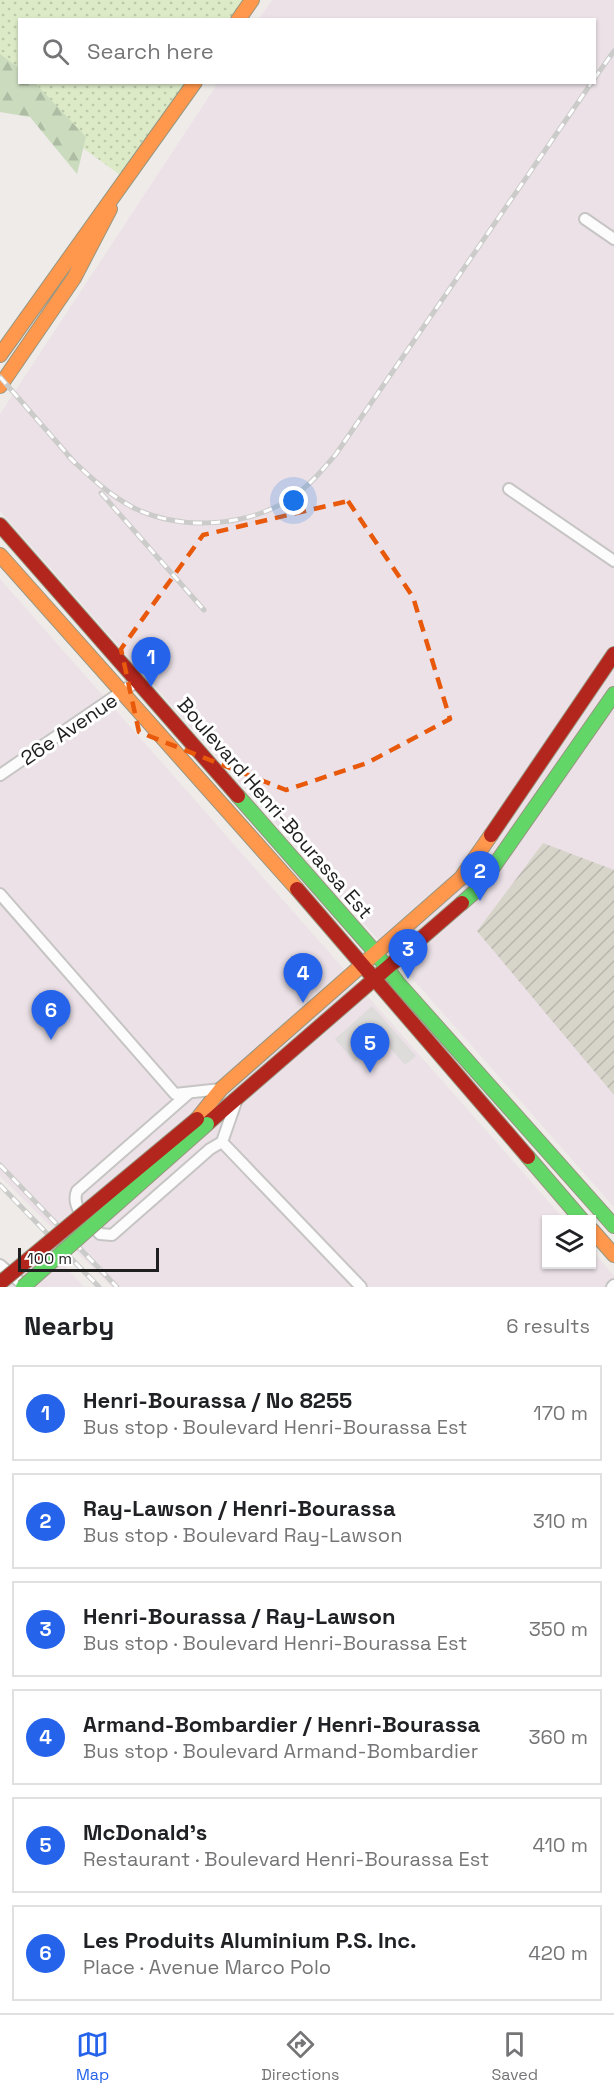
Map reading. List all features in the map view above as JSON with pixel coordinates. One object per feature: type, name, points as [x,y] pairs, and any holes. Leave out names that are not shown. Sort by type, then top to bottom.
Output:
[{"type":"street","points":[[239,18],[252,0]]},
{"type":"street","points":[[0,355],[89,225],[114,198],[194,84]]},
{"type":"street","points":[[0,386],[56,304],[100,231],[114,198]]},
{"type":"street","points":[[585,219],[614,239]]},
{"type":"street","points":[[509,489],[614,561]]},
{"type":"street","name":"Boulevard Henri-Bourassa Est","points":[[0,525],[614,1226]]},
{"type":"street","name":"Boulevard Henri-Bourassa Est","points":[[0,555],[362,964],[578,1215]]},
{"type":"street","points":[[0,1265],[24,1287],[202,1122],[221,1089],[375,952],[442,896],[469,869],[614,654]]},
{"type":"street","name":"26e Avenue","points":[[0,775],[136,682]]},
{"type":"street","points":[[0,1283],[44,1244],[202,1122],[238,1098],[460,907],[487,879],[614,694]]},
{"type":"street","points":[[0,894],[175,1094],[221,1089]]},
{"type":"street","points":[[189,1093],[76,1191],[75,1205],[100,1234],[112,1235],[210,1149],[222,1142],[238,1098]]},
{"type":"street","points":[[222,1142],[361,1287]]},
{"type":"street","points":[[596,1235],[614,1255]]},
{"type":"highlighted area","points":[[348,501],[413,597],[450,719],[367,763],[286,790],[139,732],[121,649],[203,535]]},
{"type":"shaded area","points":[[272,0],[614,0],[614,1207],[0,511],[0,414],[217,84],[596,84],[596,18],[260,18]]},
{"type":"shaded area","points":[[0,579],[560,1215],[542,1215],[542,1269],[596,1269],[596,1255],[614,1276],[614,1287],[112,1287],[0,1176]]},
{"type":"shaded area","points":[[543,843],[614,870],[614,1095],[477,931]]},
{"type":"shaded area","points":[[372,1006],[416,1056],[405,1065],[382,1039],[355,1062],[335,1039]]},
{"type":"shaded area","points":[[44,1244],[84,1287],[0,1287]]},
{"type":"green space","points":[[0,0],[251,0],[239,18],[18,18],[18,84],[193,84],[127,180],[0,88]]},
{"type":"green space","points":[[0,54],[18,67],[18,84],[36,84],[86,137],[77,174],[30,117],[0,112]]},
{"type":"railway","points":[[596,76],[614,51]]},
{"type":"railway","points":[[69,457],[100,485],[125,503],[152,515],[172,520],[192,523],[234,520],[273,508],[297,494],[336,454],[591,84]]},
{"type":"railway","points":[[0,377],[75,463]]},
{"type":"railway","points":[[101,493],[204,610]]},
{"type":"railway","points":[[0,1165],[117,1287]]},
{"type":"railway","points":[[0,1185],[99,1287]]},
{"type":"traffic: fast","points":[[462,903],[478,889],[614,694]]},
{"type":"traffic: fast","points":[[238,796],[375,952],[398,983],[614,1226]]},
{"type":"traffic: fast","points":[[23,1287],[207,1124]]},
{"type":"traffic: fast","points":[[528,1157],[578,1215]]},
{"type":"traffic: slow","points":[[239,18],[252,0]]},
{"type":"traffic: slow","points":[[0,355],[194,84]]},
{"type":"traffic: slow","points":[[0,386],[74,278],[110,209]]},
{"type":"traffic: slow","points":[[0,555],[297,889]]},
{"type":"traffic: slow","points":[[197,1119],[221,1089],[461,878],[491,835]]},
{"type":"traffic: slow","points":[[596,1235],[614,1255]]},
{"type":"traffic: jam","points":[[0,525],[238,796]]},
{"type":"traffic: jam","points":[[491,835],[614,654]]},
{"type":"traffic: jam","points":[[297,889],[528,1157]]},
{"type":"traffic: jam","points":[[207,1124],[462,903]]},
{"type":"traffic: jam","points":[[0,1283],[197,1119]]},
{"type":"place","name":"Henri-Bourassa / No 8255","points":[[151,687]]},
{"type":"place","name":"Ray-Lawson / Henri-Bourassa","points":[[480,901]]},
{"type":"place","name":"Henri-Bourassa / Ray-Lawson","points":[[408,979]]},
{"type":"place","name":"Armand-Bombardier / Henri-Bourassa","points":[[303,1003]]},
{"type":"place","name":"Les Produits Aluminium P.S. Inc.","points":[[51,1040]]},
{"type":"place","name":"McDonald's","points":[[370,1073]]}]
